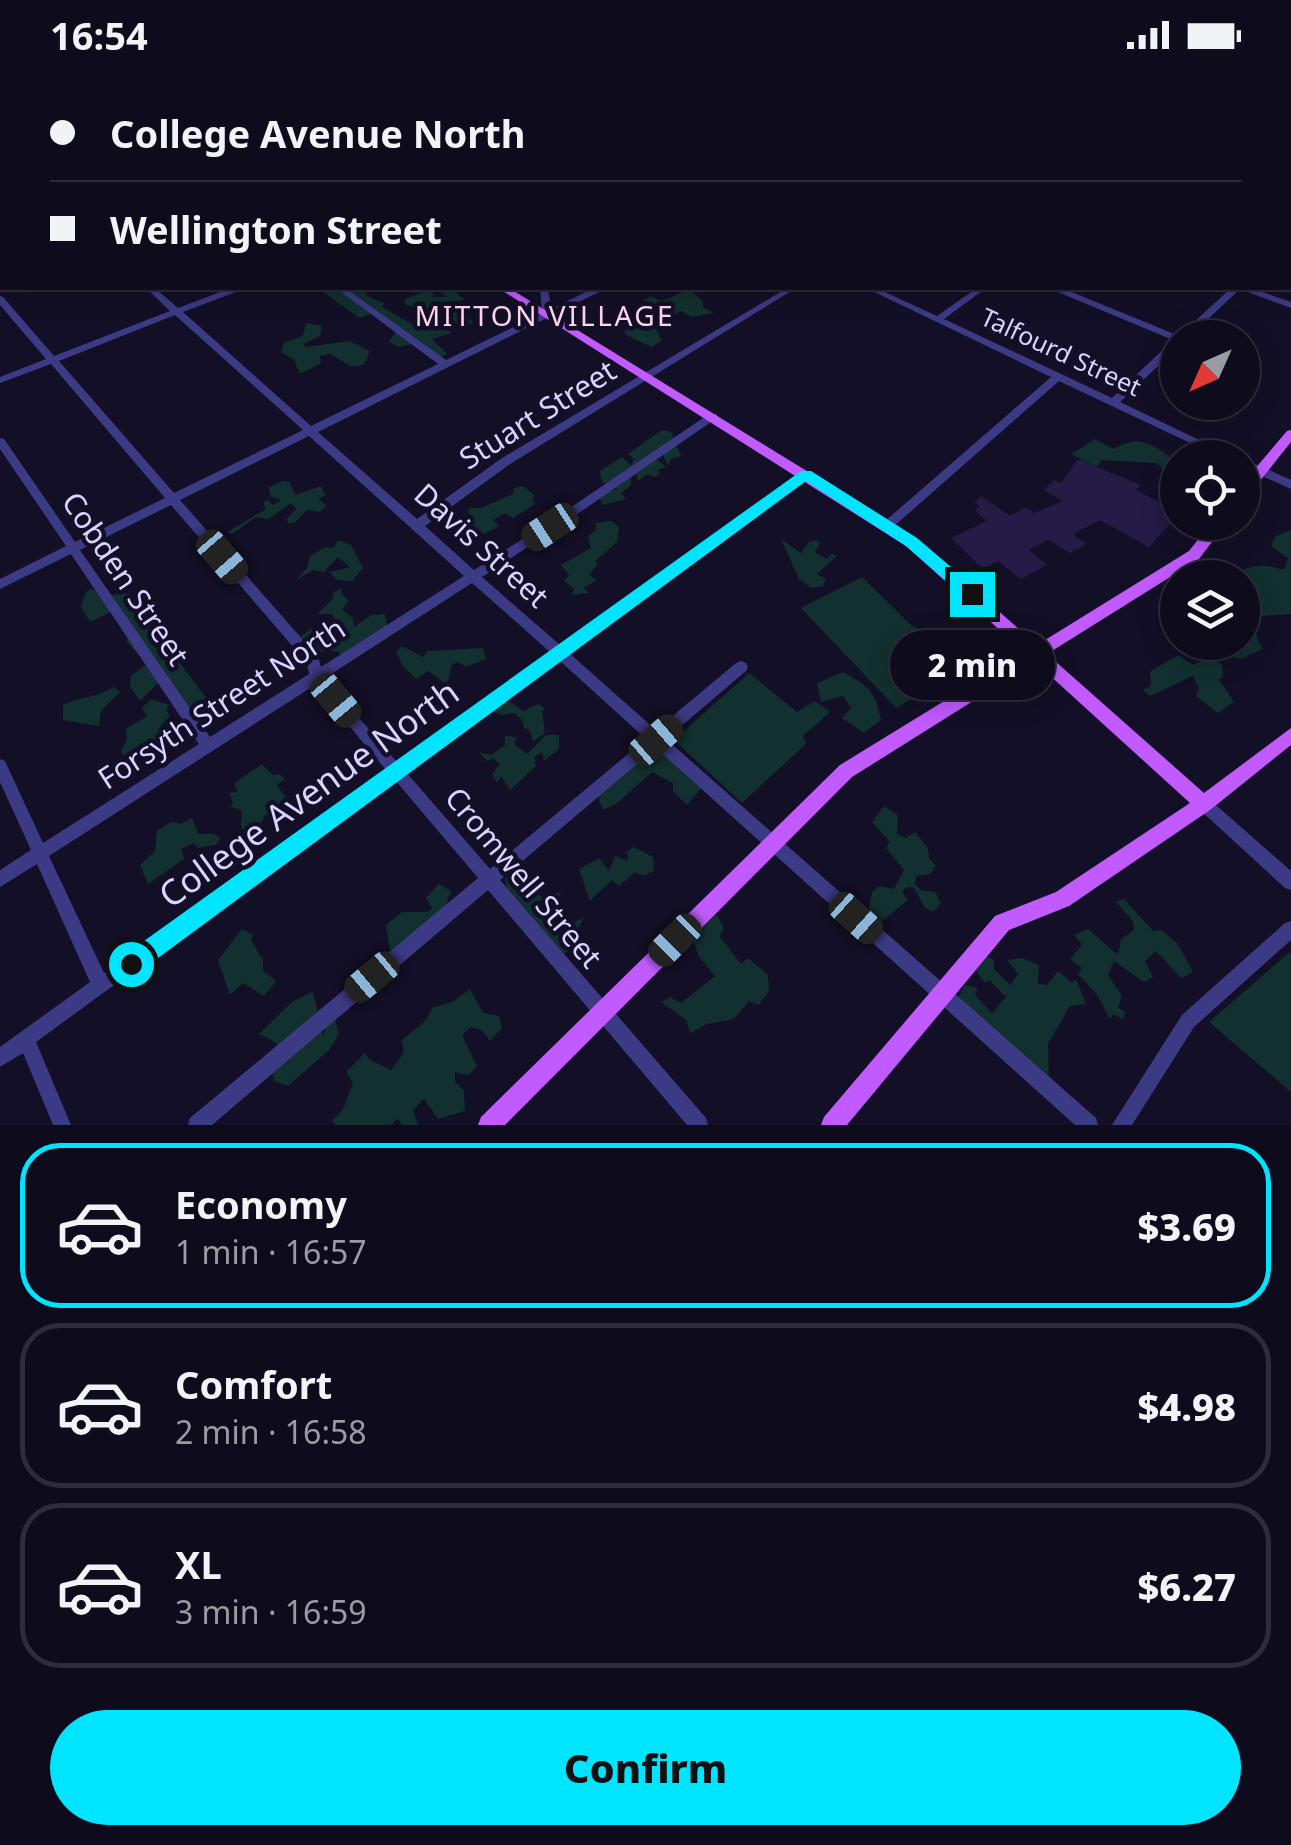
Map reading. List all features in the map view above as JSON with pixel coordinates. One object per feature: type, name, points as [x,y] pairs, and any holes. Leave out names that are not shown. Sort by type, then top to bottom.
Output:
[{"type":"main road","points":[[506,290],[888,526],[940,565],[1204,804]]},
{"type":"main road","points":[[520,298],[536,300],[543,290]]},
{"type":"main road","points":[[1261,471],[1291,434]]},
{"type":"main road","points":[[489,1125],[772,843],[865,758],[1194,555],[1206,540]]},
{"type":"main road","points":[[832,1125],[1002,923],[1062,899],[1204,804],[1291,736]]},
{"type":"street","name":"Davis Street","points":[[152,290],[1089,1125]]},
{"type":"street","points":[[0,380],[233,290]]},
{"type":"street","points":[[343,290],[445,364]]},
{"type":"street","points":[[544,290],[547,314]]},
{"type":"street","points":[[0,584],[596,290]]},
{"type":"street","name":"Stuart Street","points":[[416,526],[506,460],[789,290]]},
{"type":"street","name":"Talfourd Street","points":[[874,290],[1194,440]]},
{"type":"street","points":[[938,319],[979,290]]},
{"type":"street","points":[[1061,290],[1160,331]]},
{"type":"street","points":[[1202,320],[1238,290]]},
{"type":"street","points":[[1246,290],[1291,305]]},
{"type":"street","name":"Cromwell Street","points":[[0,299],[313,661],[316,677],[699,1125]]},
{"type":"street","points":[[1114,402],[1160,357]]},
{"type":"street","points":[[888,526],[1058,376]]},
{"type":"street","name":"Forsyth Street North","points":[[0,879],[473,576],[713,416]]},
{"type":"street","name":"Cobden Street","points":[[0,441],[208,746]]},
{"type":"street","points":[[1261,471],[1291,485]]},
{"type":"street","name":"College Avenue North","points":[[0,1058],[806,474]]},
{"type":"street","points":[[197,1125],[741,667]]},
{"type":"street","points":[[0,766],[101,986]]},
{"type":"street","points":[[1204,804],[1291,882]]},
{"type":"street","points":[[1121,1125],[1188,1021],[1291,929]]},
{"type":"street","points":[[26,1039],[62,1125]]},
{"type":"green space","points":[[320,290],[364,290],[367,296],[384,303],[382,307],[420,329],[439,321],[451,333],[432,339],[447,354],[434,359],[413,344],[398,347],[389,341],[397,331],[377,312],[360,318]]},
{"type":"green space","points":[[429,290],[434,295],[431,297],[446,297],[438,290],[452,290],[465,300],[438,303],[440,307],[464,311],[473,323],[455,323],[452,315],[405,304],[404,299]]},
{"type":"green space","points":[[690,290],[703,302],[703,307],[714,313],[692,317],[681,311],[669,317],[673,325],[669,329],[662,325],[656,328],[661,341],[652,347],[624,334],[634,315],[657,307],[637,307],[650,296],[662,301]]},
{"type":"green space","points":[[306,323],[322,326],[320,336],[303,344],[306,347],[349,341],[370,351],[364,364],[350,365],[330,354],[320,356],[321,363],[300,374],[294,360],[281,352],[284,343],[302,336]]},
{"type":"green space","points":[[662,430],[671,432],[681,456],[671,459],[668,466],[662,452],[654,457],[666,467],[657,470],[660,473],[655,477],[648,474],[638,481],[636,473],[631,475],[631,485],[621,493],[626,499],[603,505],[598,494],[618,489],[602,482],[600,471],[622,457],[631,465],[634,459],[628,454]]},
{"type":"green space","points":[[1095,439],[1114,449],[1139,442],[1160,451],[1160,466],[1102,460],[1096,467],[1071,454]]},
{"type":"green space","points":[[290,482],[295,495],[321,486],[325,495],[319,499],[327,506],[320,512],[307,510],[289,523],[286,520],[296,509],[291,503],[269,519],[256,517],[232,534],[227,532],[266,509],[263,502],[268,500],[273,505],[281,500],[270,496],[269,487]]},
{"type":"green space","points":[[523,486],[534,495],[535,504],[513,518],[505,513],[493,520],[499,526],[484,534],[468,524],[474,520],[469,508],[481,508]]},
{"type":"green space","points":[[611,521],[619,527],[617,542],[595,561],[598,564],[589,575],[597,580],[584,588],[589,593],[572,595],[574,589],[564,581],[569,575],[561,565],[591,548],[588,536],[596,530],[596,523]]},
{"type":"green space","points":[[1291,530],[1291,614],[1260,616],[1260,566],[1284,570],[1288,558],[1271,546],[1276,536]]},
{"type":"green space","points":[[781,539],[801,553],[809,542],[816,540],[820,543],[815,552],[827,559],[832,554],[837,556],[817,574],[826,579],[823,586],[811,588],[799,579]]},
{"type":"green space","points":[[339,540],[351,545],[363,568],[352,581],[336,580],[330,572],[350,567],[338,557],[324,572],[314,570],[296,580],[307,568],[310,556],[325,547],[333,548]]},
{"type":"green space","points":[[862,577],[910,624],[935,641],[960,669],[896,708],[801,608]]},
{"type":"green space","points":[[342,588],[341,593],[349,601],[342,610],[353,618],[354,627],[371,615],[385,614],[388,629],[343,658],[337,651],[316,653],[300,637],[312,628],[327,642],[340,633],[332,614],[317,614]]},
{"type":"green space","points":[[91,589],[112,595],[129,593],[140,606],[144,605],[146,619],[208,700],[190,710],[159,682],[140,701],[130,687],[131,676],[147,664],[126,641],[129,635],[111,612],[90,622],[81,607]]},
{"type":"green space","points":[[402,646],[423,657],[427,651],[483,648],[486,659],[466,667],[458,662],[452,665],[447,685],[428,671],[416,679],[396,652]]},
{"type":"green space","points":[[1170,660],[1186,660],[1193,665],[1214,660],[1222,665],[1223,677],[1219,679],[1234,702],[1218,713],[1196,696],[1199,688],[1193,676],[1150,696],[1143,690],[1151,685],[1150,672]]},
{"type":"green space","points":[[843,672],[865,686],[876,702],[881,720],[864,733],[842,718],[851,708],[843,696],[821,702],[817,683]]},
{"type":"green space","points":[[749,673],[797,712],[815,701],[830,712],[803,736],[806,744],[742,803],[674,740]]},
{"type":"green space","points":[[114,687],[120,692],[101,711],[99,726],[63,720],[63,705]]},
{"type":"green space","points":[[151,699],[169,705],[166,709],[170,716],[161,725],[162,739],[154,746],[150,741],[139,748],[139,754],[126,759],[121,751],[127,740],[126,729],[147,716],[142,708]]},
{"type":"green space","points":[[511,702],[523,711],[538,704],[545,708],[545,733],[533,742],[530,731],[515,713],[502,715],[491,711],[491,704]]},
{"type":"green space","points":[[546,735],[559,735],[559,749],[544,761],[542,752],[534,757],[536,766],[510,790],[501,776],[497,783],[492,774],[500,764],[493,758],[487,761],[479,752],[491,755],[505,745],[505,736],[517,737],[514,744],[527,754]]},
{"type":"green space","points":[[656,744],[704,786],[687,805],[673,791],[673,783],[652,772],[617,803],[603,810],[596,791]]},
{"type":"green space","points":[[262,764],[273,775],[280,774],[285,779],[277,785],[290,804],[264,816],[260,827],[246,835],[241,825],[242,811],[230,806],[233,803],[229,793],[238,792],[234,783]]},
{"type":"green space","points":[[884,806],[898,815],[897,834],[906,838],[915,832],[928,848],[929,858],[936,866],[930,874],[916,876],[915,884],[921,890],[935,892],[941,903],[933,912],[925,908],[914,888],[907,887],[902,891],[908,900],[882,921],[868,911],[872,892],[879,886],[894,889],[904,870],[886,848],[890,842],[872,822]]},
{"type":"green space","points":[[192,818],[198,834],[220,838],[216,845],[198,848],[193,843],[181,849],[184,859],[148,884],[140,865],[155,851],[157,831],[171,822],[180,824]]},
{"type":"green space","points":[[634,847],[653,857],[654,871],[643,876],[635,872],[619,886],[612,880],[590,901],[579,869],[599,858],[609,871],[615,856],[628,861],[627,851]]},
{"type":"green space","points":[[518,872],[545,900],[557,892],[561,894],[554,909],[568,925],[584,917],[574,938],[578,947],[563,954],[506,887],[505,878]]},
{"type":"green space","points":[[439,884],[451,891],[443,913],[390,951],[386,925],[402,912],[428,912],[432,908],[426,898]]},
{"type":"green space","points":[[1124,899],[1153,931],[1161,930],[1177,943],[1193,972],[1181,978],[1156,951],[1145,961],[1153,977],[1144,982],[1114,961],[1108,975],[1122,996],[1118,1007],[1125,1012],[1123,1020],[1114,1014],[1110,1019],[1097,995],[1078,974],[1082,968],[1070,959],[1082,945],[1074,935],[1088,929],[1118,955],[1121,939],[1134,930],[1133,921],[1116,902]]},
{"type":"green space","points":[[713,908],[724,928],[720,937],[741,964],[748,958],[768,975],[769,991],[759,1005],[749,1001],[734,1019],[707,1024],[690,1033],[686,1020],[661,1002],[670,997],[681,1003],[715,976],[699,957],[689,929]]},
{"type":"green space","points":[[242,929],[253,935],[251,940],[263,960],[263,971],[276,981],[264,996],[243,983],[230,995],[218,960]]},
{"type":"green space","points":[[1291,951],[1291,1092],[1209,1022]]},
{"type":"green space","points":[[983,954],[994,960],[994,969],[1010,985],[1018,974],[1007,960],[1022,958],[1039,965],[1038,984],[1047,985],[1058,971],[1072,983],[1076,979],[1086,1004],[1070,1006],[1048,1044],[1049,1087],[955,1004],[965,985],[978,988],[975,995],[992,1013],[1006,997],[989,980],[985,983],[974,968]]},
{"type":"green space","points":[[470,989],[483,1013],[499,1016],[502,1028],[490,1041],[482,1030],[471,1027],[462,1035],[477,1066],[469,1075],[455,1072],[455,1082],[464,1091],[465,1111],[438,1119],[424,1099],[413,1110],[418,1125],[402,1125],[398,1119],[391,1125],[336,1125],[332,1121],[343,1109],[353,1083],[346,1072],[365,1053],[370,1060],[391,1070],[404,1052],[402,1040],[426,1020],[432,1008],[454,1001]]},
{"type":"green space","points":[[313,991],[323,1036],[328,1020],[335,1020],[339,1034],[330,1049],[288,1086],[274,1081],[272,1068],[277,1043],[259,1034],[292,1002]]},
{"type":"building","points":[[1078,459],[1141,485],[1136,490],[1160,503],[1160,535],[1149,547],[1100,520],[1073,534],[1086,544],[1070,553],[1048,540],[1029,550],[1047,565],[1021,579],[998,561],[983,569],[951,538],[987,521],[975,511],[980,506],[974,503],[981,496],[1010,516],[1026,507],[1034,513],[1063,501],[1044,490],[1054,480],[1061,483]]},
{"type":"district","name":"MITTON VILLAGE","points":[[545,316]]},
{"type":"route","points":[[131,964],[806,474],[911,542],[972,594]]}]
